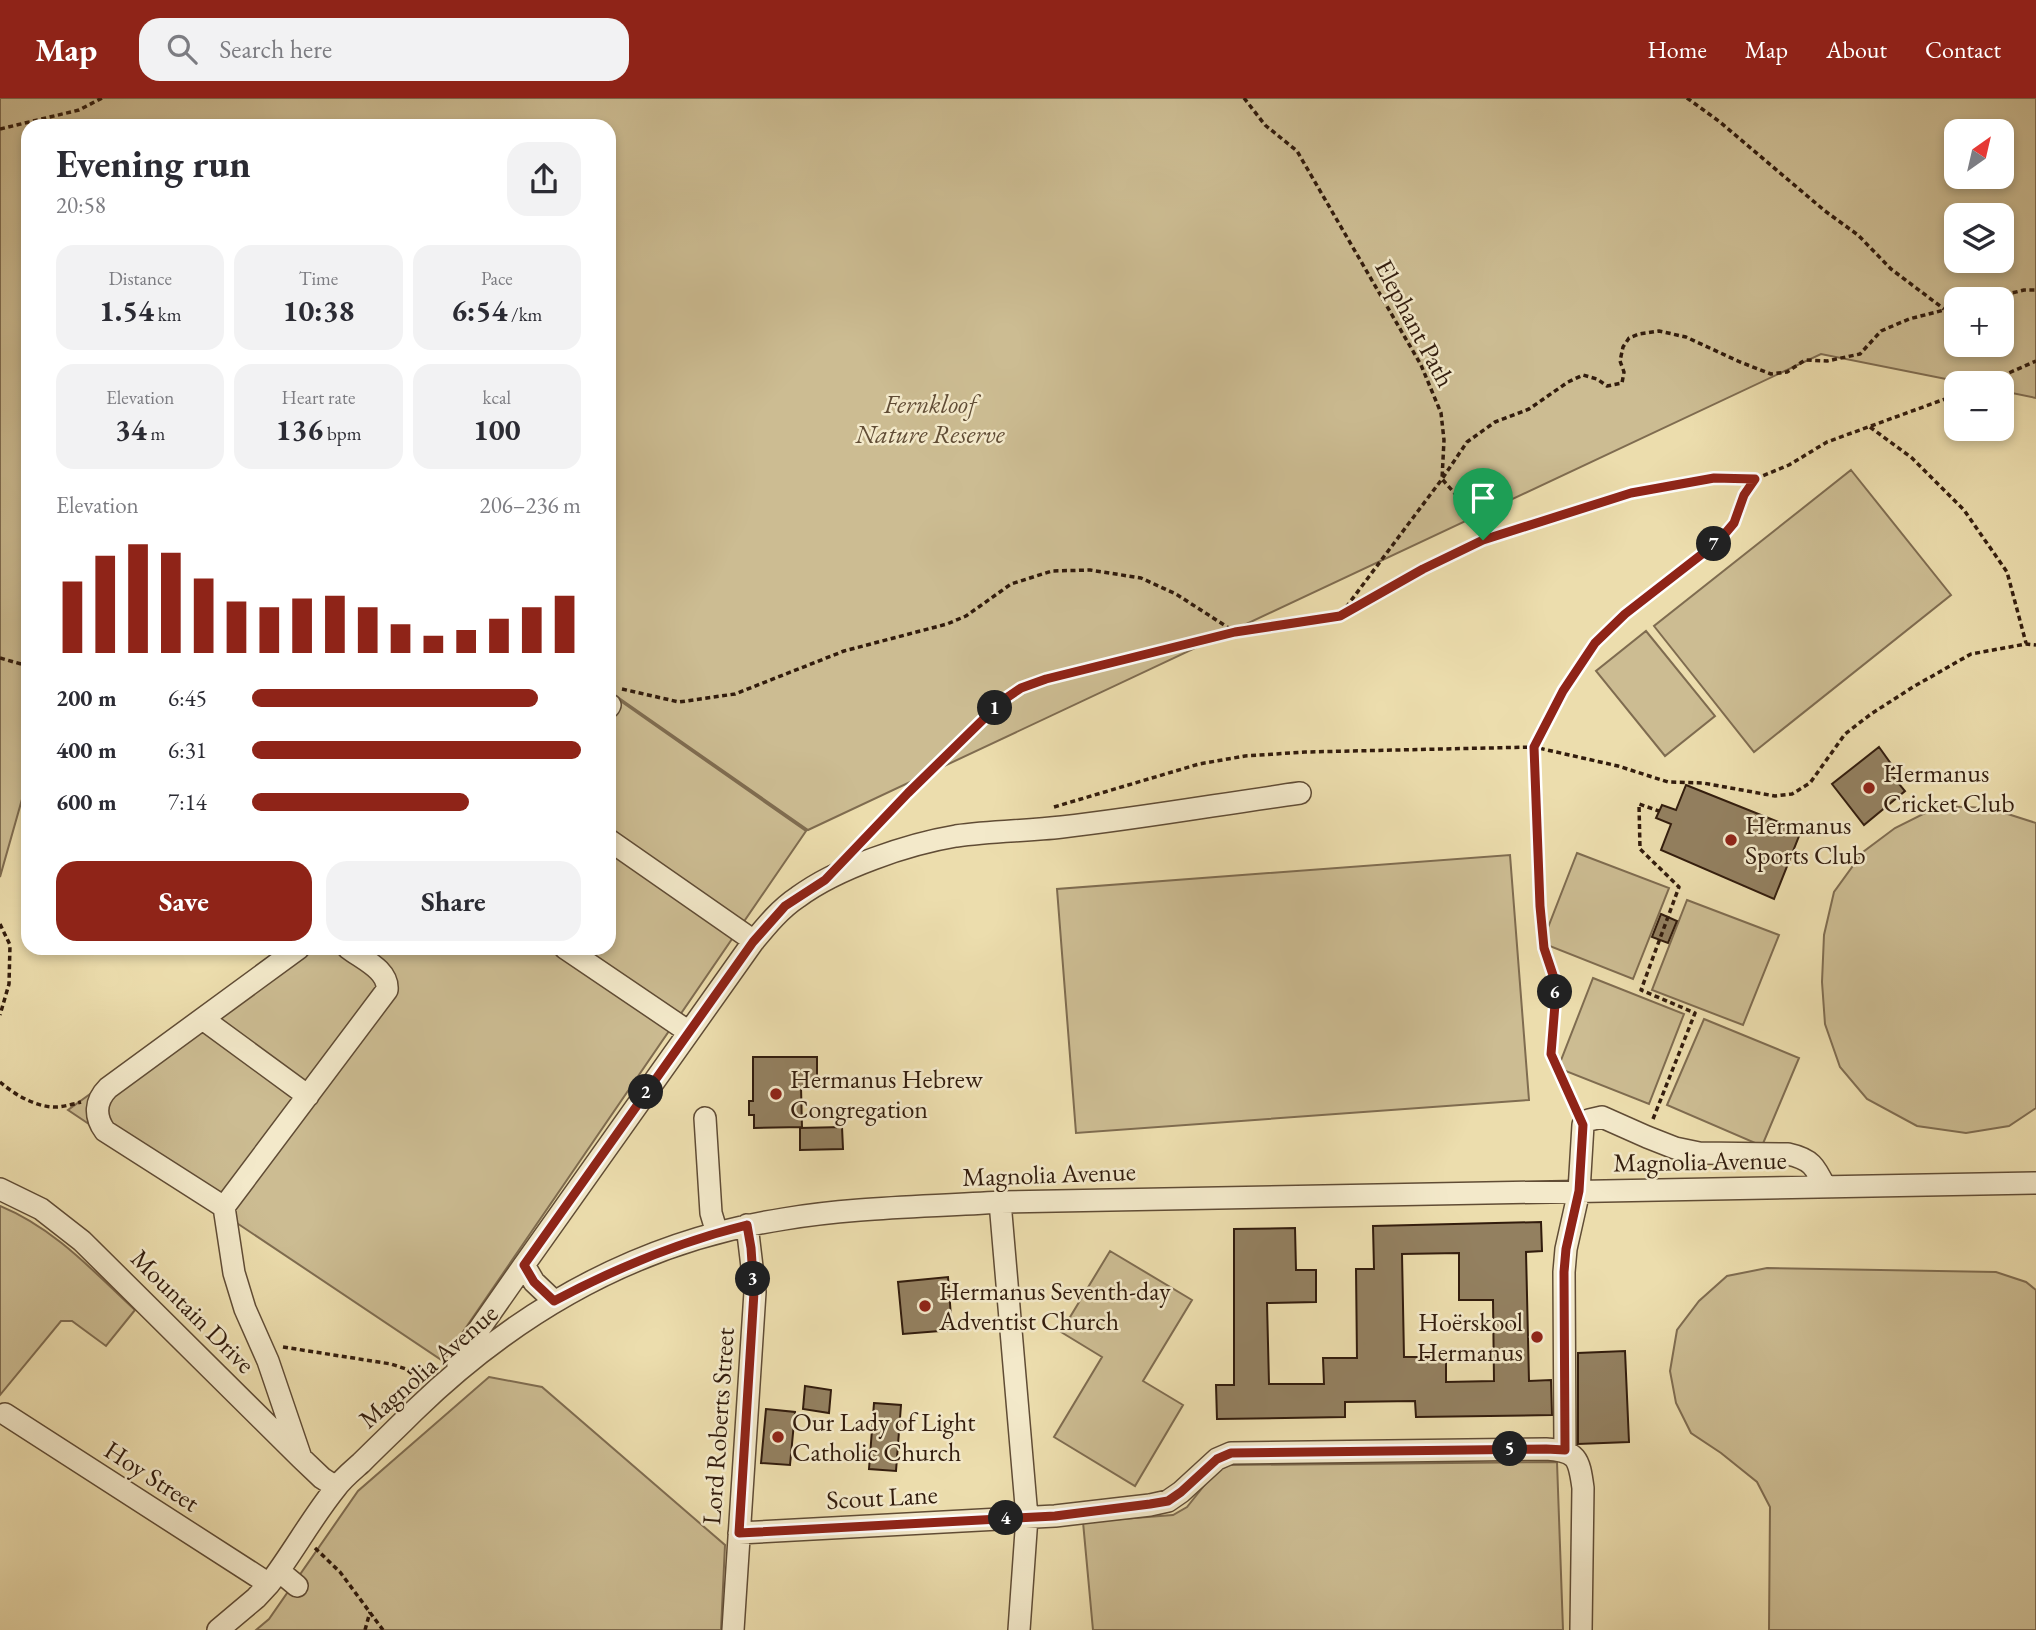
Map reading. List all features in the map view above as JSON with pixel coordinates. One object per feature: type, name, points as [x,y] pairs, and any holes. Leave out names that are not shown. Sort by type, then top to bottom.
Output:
[{"type":"street","points":[[455,1373],[466,1348],[524,1265],[754,941],[785,906],[825,880],[891,853],[956,836],[1062,827],[1300,793]]},
{"type":"street","points":[[616,845],[754,941]]},
{"type":"street","points":[[224,1207],[105,1131],[97,1117],[97,1110],[102,1094],[108,1088],[290,955]]},
{"type":"street","points":[[301,1458],[268,1361],[245,1309],[234,1273],[224,1207],[387,990],[387,980],[383,973],[358,955]]},
{"type":"street","points":[[575,955],[689,1032]]},
{"type":"street","points":[[203,1019],[308,1096]]},
{"type":"street","points":[[1581,1630],[1583,1488],[1580,1469],[1572,1455],[1565,1450],[1564,1272],[1566,1249],[1579,1191],[1583,1125],[1589,1120],[1602,1117],[1675,1148],[1699,1153],[1788,1154],[1816,1167],[1825,1187]]},
{"type":"street","points":[[705,1118],[711,1213],[717,1233]]},
{"type":"street","name":"Magnolia Avenue","points":[[218,1630],[256,1598],[274,1578],[336,1487],[455,1373],[519,1323],[554,1301],[628,1264],[747,1225],[785,1218],[887,1208],[1000,1202],[2036,1183]]},
{"type":"street","name":"Mountain Drive","points":[[0,1189],[41,1209],[75,1235],[301,1458],[336,1487]]},
{"type":"street","points":[[1000,1202],[1027,1517],[1019,1630]]},
{"type":"street","name":"Lord Roberts Street","points":[[733,1630],[754,1292],[747,1225]]},
{"type":"street","points":[[524,1265],[534,1282],[554,1301]]},
{"type":"street","name":"Hoy Street","points":[[5,1414],[274,1578],[297,1586]]},
{"type":"street","name":"Scout Lane","points":[[739,1533],[1055,1516],[1168,1501],[1217,1459],[1231,1453],[1565,1450]]},
{"type":"path","points":[[43,119],[79,110],[102,98]]},
{"type":"path","name":"Elephant Path","points":[[1244,98],[1265,125],[1297,151],[1421,365],[1441,413],[1444,440],[1442,479]]},
{"type":"path","points":[[1686,98],[1720,122],[1825,211],[1858,235],[1891,269],[1944,309]]},
{"type":"path","points":[[0,130],[21,125]]},
{"type":"path","points":[[2014,292],[2036,290]]},
{"type":"path","points":[[1340,616],[1467,442],[1495,422],[1529,410],[1568,382],[1583,375],[1597,379],[1607,386],[1622,383],[1624,372],[1620,360],[1623,347],[1629,338],[1659,331],[1686,337],[1772,374],[1787,372],[1805,360],[1827,361],[1860,354],[1881,331],[1909,319],[1944,310]]},
{"type":"path","points":[[2013,371],[2036,361]]},
{"type":"path","points":[[853,851],[993,710],[1021,688],[1046,679],[1235,632],[1340,616],[1423,569],[1483,540],[1631,493],[1714,478],[1755,479],[1789,465],[1827,442],[1944,399]]},
{"type":"path","points":[[1870,427],[1912,458],[1964,510],[2007,572],[2026,644]]},
{"type":"path","points":[[1442,479],[1465,505],[1483,540]]},
{"type":"path","points":[[1583,1125],[1551,1054],[1555,991],[1554,978],[1544,948],[1540,906],[1534,747],[1569,680],[1595,643],[1625,614],[1723,536],[1734,523],[1744,495],[1755,479]]},
{"type":"path","points":[[616,700],[679,702],[735,694],[844,651],[947,624],[966,616],[1011,584],[1052,571],[1090,570],[1141,578],[1176,594],[1235,632]]},
{"type":"path","points":[[1046,810],[1199,764],[1245,756],[1305,752],[1534,747],[1618,766],[1668,782],[1703,783],[1775,796],[1792,794],[1810,783],[1845,734],[1871,713],[1913,687],[1971,654],[2026,644],[2036,645]]},
{"type":"path","points":[[0,658],[21,664]]},
{"type":"path","points":[[1647,1137],[1695,1013],[1641,990],[1679,887],[1640,849],[1639,804],[1659,811]]},
{"type":"path","points":[[0,925],[10,944],[9,984],[0,1015]]},
{"type":"path","points":[[0,1082],[22,1098],[58,1107],[82,1102],[108,1088]]},
{"type":"path","points":[[260,1343],[390,1364],[406,1370],[433,1393]]},
{"type":"path","points":[[302,1536],[340,1572],[383,1630]]},
{"type":"path","points":[[365,1630],[370,1612]]},
{"type":"green space","name":"Fernkloof Nature Reserve","points":[[0,98],[2036,98],[2036,398],[2014,393],[2014,371],[1944,371],[1944,379],[1821,354],[808,830],[616,696],[616,119],[21,119],[21,803],[0,877]]},
{"type":"green space","points":[[1851,470],[1951,595],[1754,752],[1654,626]]},
{"type":"green space","points":[[1646,631],[1715,716],[1665,756],[1596,671]]},
{"type":"green space","points":[[616,698],[806,831],[443,1361],[68,1110],[283,955],[616,955]]},
{"type":"green space","points":[[1939,806],[1989,808],[2036,823],[2036,1108],[2009,1126],[1966,1133],[1917,1126],[1867,1099],[1840,1067],[1825,1024],[1822,982],[1824,935],[1834,892],[1863,852],[1895,828]]},
{"type":"green space","points":[[1577,853],[1669,888],[1633,979],[1542,943]]},
{"type":"green space","points":[[1510,855],[1529,1100],[1076,1133],[1057,889]]},
{"type":"green space","points":[[1687,900],[1779,935],[1743,1025],[1652,990]]},
{"type":"green space","points":[[1593,978],[1684,1014],[1649,1104],[1558,1068]]},
{"type":"green space","points":[[1704,1019],[1799,1058],[1762,1146],[1667,1105]]},
{"type":"green space","points":[[0,1206],[20,1215],[55,1238],[135,1310],[106,1346],[72,1321],[61,1321],[0,1395]]},
{"type":"green space","points":[[1110,1251],[1192,1300],[1143,1381],[1183,1405],[1135,1486],[1054,1437],[1102,1357],[1061,1332]]},
{"type":"green space","points":[[1767,1268],[1996,1272],[2026,1282],[2036,1290],[2036,1630],[1769,1630],[1770,1507],[1757,1482],[1691,1433],[1676,1403],[1670,1371],[1677,1330],[1699,1301],[1727,1276]]},
{"type":"green space","points":[[489,1377],[542,1387],[725,1545],[721,1630],[256,1630],[269,1619],[358,1491]]},
{"type":"green space","points":[[1557,1462],[1563,1630],[1093,1630],[1083,1522],[1173,1515],[1187,1507],[1215,1472],[1229,1465]]},
{"type":"building","name":"Hermanus Cricket Club","points":[[1879,747],[1894,768],[1889,772],[1905,791],[1864,825],[1832,784]]},
{"type":"building","name":"Hermanus Sports Club","points":[[1686,785],[1801,831],[1774,899],[1661,850],[1671,824],[1656,818],[1662,805],[1676,810]]},
{"type":"building","points":[[1661,914],[1677,921],[1668,943],[1652,937]]},
{"type":"building","name":"Hermanus Hebrew Congregation","points":[[753,1057],[817,1057],[817,1087],[801,1087],[802,1127],[754,1128],[754,1115],[749,1115],[749,1101],[753,1101]]},
{"type":"building","points":[[842,1127],[843,1149],[800,1150],[800,1128]]},
{"type":"building","points":[[1541,1222],[1542,1251],[1526,1252],[1529,1381],[1551,1380],[1552,1415],[1416,1417],[1415,1401],[1345,1402],[1345,1417],[1217,1419],[1216,1385],[1234,1385],[1234,1229],[1295,1228],[1296,1270],[1316,1270],[1316,1302],[1267,1303],[1269,1384],[1324,1384],[1323,1358],[1357,1358],[1356,1269],[1374,1269],[1373,1226]],"holes":[[[1459,1253],[1459,1300],[1493,1300],[1494,1381],[1446,1382],[1446,1357],[1404,1357],[1402,1254]]]},
{"type":"building","name":"Hermanus Seventh-day Adventist Church","points":[[948,1277],[952,1330],[903,1334],[898,1282]]},
{"type":"building","points":[[1625,1351],[1629,1442],[1578,1444],[1578,1353]]},
{"type":"building","points":[[805,1386],[831,1390],[829,1413],[803,1409]]},
{"type":"building","points":[[874,1403],[901,1405],[896,1471],[869,1469]]},
{"type":"building","name":"Our Lady of Light Catholic Church","points":[[766,1409],[795,1412],[790,1465],[761,1463]]},
{"type":"place","name":"Hermanus Cricket Club","points":[[1869,788]]},
{"type":"place","name":"Hermanus Sports Club","points":[[1731,840]]},
{"type":"place","name":"Hermanus Hebrew Congregation","points":[[776,1094]]},
{"type":"place","name":"Hermanus Seventh-day Adventist Church","points":[[925,1306]]},
{"type":"place","name":"Hoërskool Hermanus","points":[[1537,1337]]},
{"type":"place","name":"Our Lady of Light Catholic Church","points":[[778,1437]]},
{"type":"route","points":[[1714,478],[1755,479],[1744,495],[1734,523],[1723,536],[1625,614],[1595,643],[1563,691],[1534,747],[1540,906],[1544,948],[1554,978],[1551,1054],[1583,1125],[1579,1191],[1566,1249],[1564,1272],[1565,1450],[1231,1453],[1217,1459],[1168,1501],[1150,1504],[1055,1516],[739,1533],[754,1292],[747,1225],[688,1241],[628,1264],[554,1301],[534,1282],[524,1265],[753,942],[785,906],[825,880],[908,793],[1002,701],[1021,688],[1046,679],[1235,632],[1340,616],[1423,569],[1483,540],[1631,493],[1714,478]]}]
